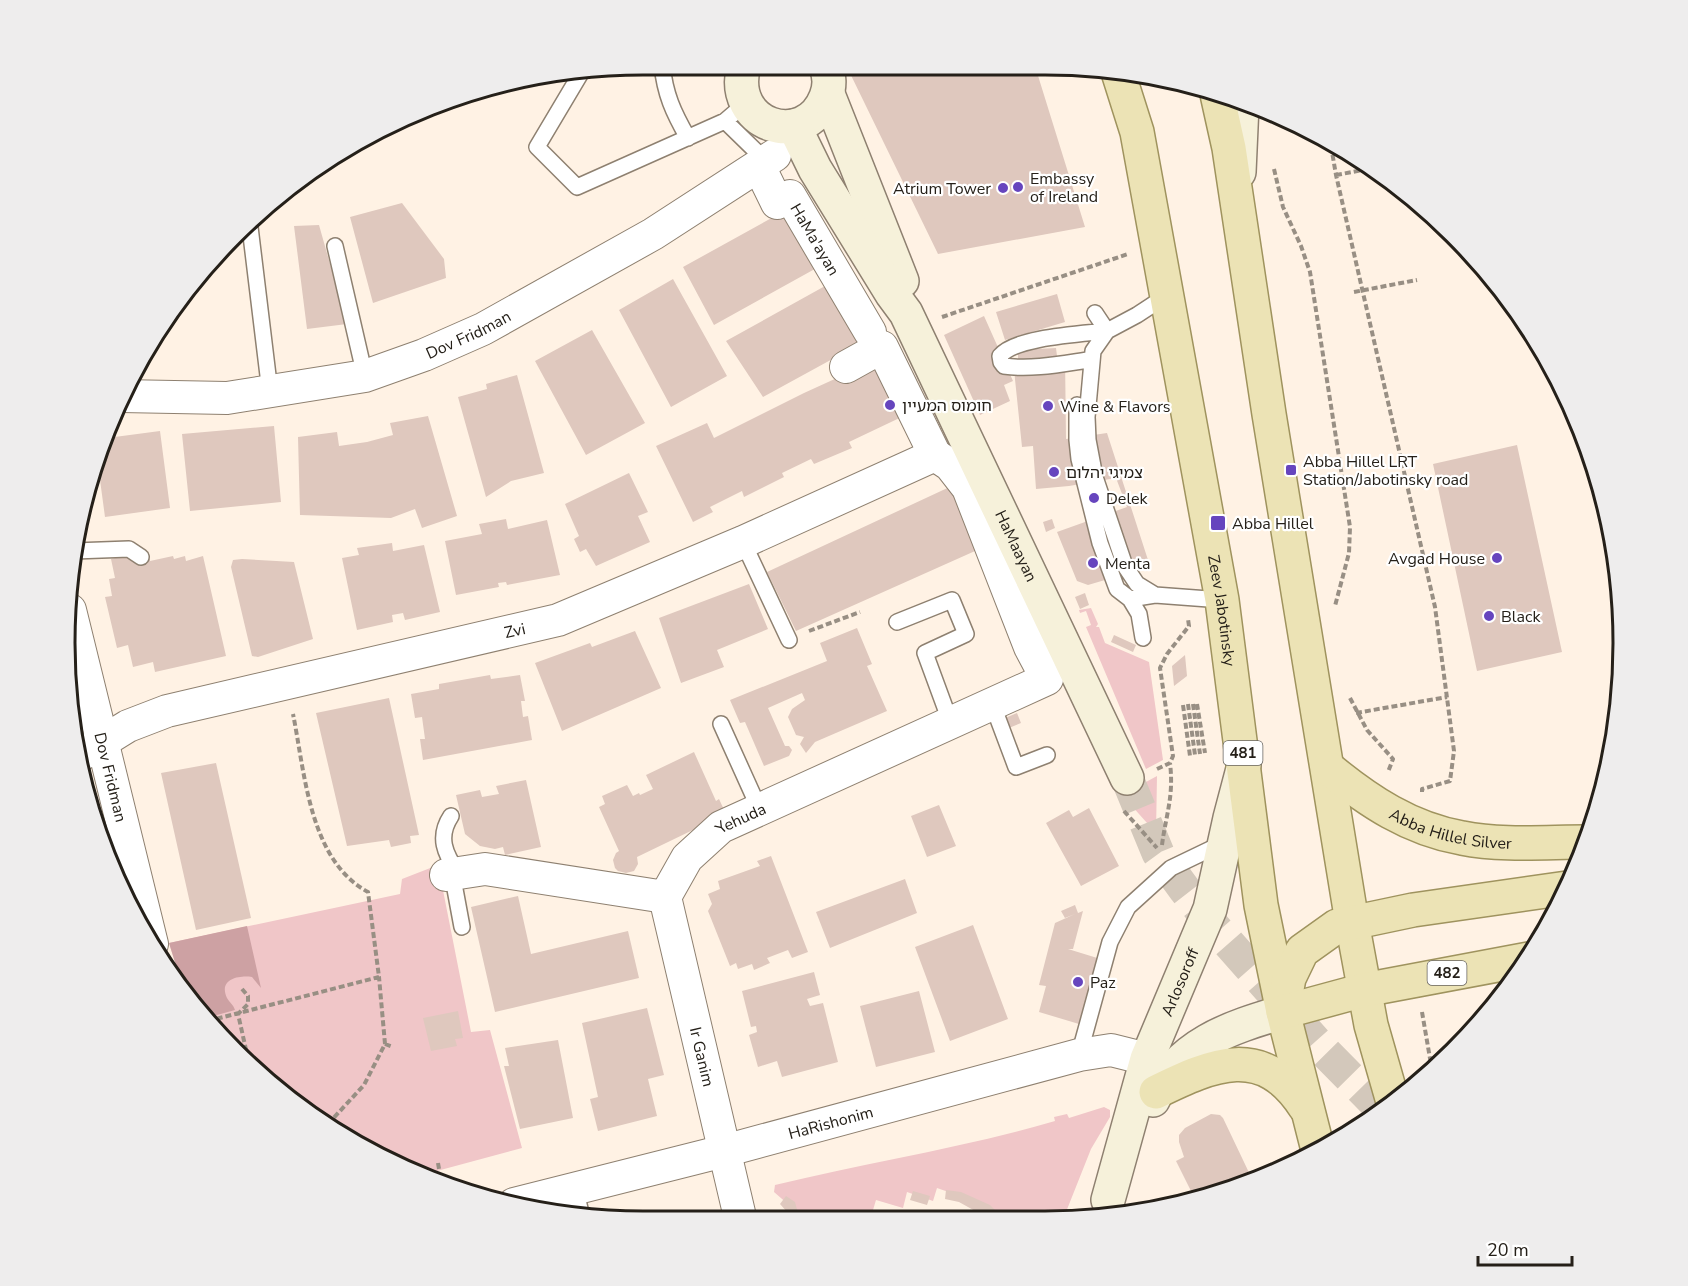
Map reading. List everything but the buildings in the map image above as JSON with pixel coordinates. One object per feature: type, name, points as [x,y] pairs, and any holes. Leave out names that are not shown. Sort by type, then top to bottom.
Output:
[{"type":"main road","name":"Zeev Jabotinsky","points":[[1121,80],[1137,132],[1222,600],[1260,905],[1283,1012],[1316,1142]]},
{"type":"main road","points":[[1219,102],[1229,148],[1352,922],[1371,1025],[1391,1094]]},
{"type":"main road","name":"Abba Hillel Silver","points":[[1328,768],[1391,813],[1419,825],[1462,838],[1493,841],[1577,842]]},
{"type":"main road","points":[[1283,1012],[1289,978],[1302,951],[1330,930],[1352,922],[1413,910],[1556,890]]},
{"type":"main road","name":"482","points":[[1283,1012],[1364,990],[1516,961]]},
{"type":"main road","points":[[1156,1092],[1209,1068],[1233,1065],[1256,1066],[1281,1078],[1294,1090],[1308,1111]]},
{"type":"street","points":[[742,75],[736,112],[754,114],[766,123],[780,126],[794,126],[815,115],[823,105],[826,79]]},
{"type":"street","name":"HaMaayan","points":[[826,79],[903,283],[909,320]]},
{"type":"street","points":[[1238,210],[1242,110]]},
{"type":"street","name":"HaMaayan","points":[[794,126],[815,169],[909,320],[1142,773]]},
{"type":"street","name":"HaMa'ayan","points":[[767,161],[777,203],[790,196],[870,332]]},
{"type":"street","name":"Dov Fridman","points":[[132,396],[227,398],[270,392],[365,376],[424,355],[483,329],[653,234],[767,161]]},
{"type":"street","points":[[846,367],[882,347],[935,455]]},
{"type":"street","name":"HaMaayan","points":[[935,455],[950,465],[968,488],[1030,647],[1047,679]]},
{"type":"street","name":"Zvi","points":[[91,749],[128,726],[167,711],[558,620],[743,542],[935,455]]},
{"type":"street","name":"Dov Fridman","points":[[75,643],[91,749],[140,906]]},
{"type":"street","name":"Yehuda","points":[[665,897],[687,858],[721,828],[950,721],[1047,679]]},
{"type":"street","name":"Arlosoroff","points":[[1105,1207],[1147,1059],[1210,909],[1244,763]]},
{"type":"street","points":[[452,874],[485,869],[665,897]]},
{"type":"street","name":"Ir Ganim","points":[[665,897],[739,1211]]},
{"type":"street","name":"Arlosoroff","points":[[1105,1207],[1156,1092],[1172,1069],[1190,1051],[1214,1035],[1238,1025],[1283,1012]]},
{"type":"street","name":"HaRishonim","points":[[550,1203],[579,1202],[724,1151],[1079,1056],[1111,1050],[1147,1059]]},
{"type":"lane","points":[[663,75],[672,111],[688,138]]},
{"type":"lane","points":[[577,79],[537,147],[577,188],[688,138],[736,112],[767,161]]},
{"type":"lane","points":[[251,232],[270,392]]},
{"type":"lane","points":[[335,246],[365,376]]},
{"type":"lane","points":[[1091,355],[1065,364],[1014,367],[1004,366],[1000,356],[1010,348],[1049,338],[1107,331],[1166,296]]},
{"type":"lane","points":[[1095,313],[1107,331]]},
{"type":"lane","points":[[1107,331],[1091,355],[1079,390],[1077,440],[1079,459],[1083,482],[1103,552],[1117,589],[1130,599],[1139,614],[1143,638]]},
{"type":"lane","points":[[1091,355],[1087,417],[1088,440],[1095,477],[1125,566],[1137,584],[1155,596]]},
{"type":"lane","points":[[743,542],[789,640]]},
{"type":"lane","points":[[83,551],[129,549],[141,557]]},
{"type":"lane","points":[[1130,599],[1155,596],[1222,600]]},
{"type":"lane","points":[[897,622],[952,600],[966,634],[925,653],[950,721]]},
{"type":"lane","points":[[992,703],[1016,767],[1047,755]]},
{"type":"lane","points":[[721,724],[758,806],[746,816]]},
{"type":"lane","points":[[451,816],[444,827],[445,853],[452,874],[462,927]]},
{"type":"lane","points":[[1079,1056],[1110,942],[1128,907],[1171,868],[1226,842]]},
{"type":"path","points":[[1332,153],[1436,607],[1454,751],[1450,781],[1422,789],[1419,825]]},
{"type":"path","points":[[1272,160],[1282,207],[1301,246],[1310,272],[1350,527],[1349,553],[1335,608]]},
{"type":"path","points":[[1336,174],[1360,170]]},
{"type":"path","points":[[909,320],[1157,244]]},
{"type":"path","points":[[1354,292],[1417,280]]},
{"type":"path","points":[[1162,848],[1171,803],[1170,763],[1173,756],[1160,668],[1167,654],[1190,626],[1185,598]]},
{"type":"path","points":[[789,640],[860,612]]},
{"type":"path","points":[[288,684],[314,822],[331,857],[358,887],[368,892],[379,976],[385,1044],[364,1085],[333,1119]]},
{"type":"path","points":[[1348,691],[1367,730],[1392,759],[1374,803]]},
{"type":"path","points":[[1346,715],[1447,696]]},
{"type":"path","points":[[1198,754],[1190,704],[1198,754]]},
{"type":"path","points":[[1142,773],[1170,763]]},
{"type":"path","points":[[217,1019],[379,976]]},
{"type":"path","points":[[238,1014],[248,1004],[248,996],[242,989]]},
{"type":"path","points":[[238,1014],[246,1050]]},
{"type":"path","points":[[1422,1014],[1430,1060]]},
{"type":"path","points":[[385,1044],[393,1047]]},
{"type":"path","points":[[438,1163],[439,1169]]},
{"type":"shaded area","points":[[1091,608],[1098,624],[1096,627],[1099,627],[1105,643],[1149,662],[1163,760],[1146,769],[1086,627],[1091,625],[1086,611],[1080,613],[1079,610]]},
{"type":"shaded area","points":[[1157,776],[1156,833],[1122,795]]},
{"type":"shaded area","points":[[438,865],[471,1032],[490,1030],[522,1148],[435,1171],[359,1135],[297,1094],[268,1070],[216,1018],[176,967],[169,943],[400,894],[402,879]]},
{"type":"shaded area","points":[[247,926],[261,988],[252,977],[231,980],[225,986],[225,992],[235,1010],[214,1016],[176,967],[169,943]]},
{"type":"shaded area","points":[[1104,1107],[1110,1110],[1110,1117],[1091,1149],[1067,1210],[988,1211],[977,1202],[937,1188],[933,1201],[907,1192],[903,1208],[876,1200],[873,1210],[870,1211],[791,1211],[789,1205],[774,1192],[775,1185],[1020,1131],[1055,1121],[1054,1117],[1067,1114],[1069,1118]]},
{"type":"tunnel","points":[[1127,778],[1158,853],[1185,890],[1209,921],[1323,1050],[1376,1104]]},
{"type":"place","name":"Embassy of Ireland","points":[[1018,187]]},
{"type":"place","name":"Atrium Tower","points":[[1003,188]]},
{"type":"place","name":"חומוס המעיין","points":[[890,405]]},
{"type":"place","name":"Wine & Flavors","points":[[1048,406]]},
{"type":"place","name":"Abba Hillel LRT Station/Jabotinsky road","points":[[1291,470]]},
{"type":"place","name":"צמיגי יהלום","points":[[1054,472]]},
{"type":"place","name":"Delek","points":[[1094,498]]},
{"type":"place","name":"Abba Hillel","points":[[1218,523]]},
{"type":"place","name":"Avgad House","points":[[1497,558]]},
{"type":"place","name":"Menta","points":[[1093,563]]},
{"type":"place","name":"Black","points":[[1489,616]]},
{"type":"place","name":"Paz","points":[[1078,982]]}]
